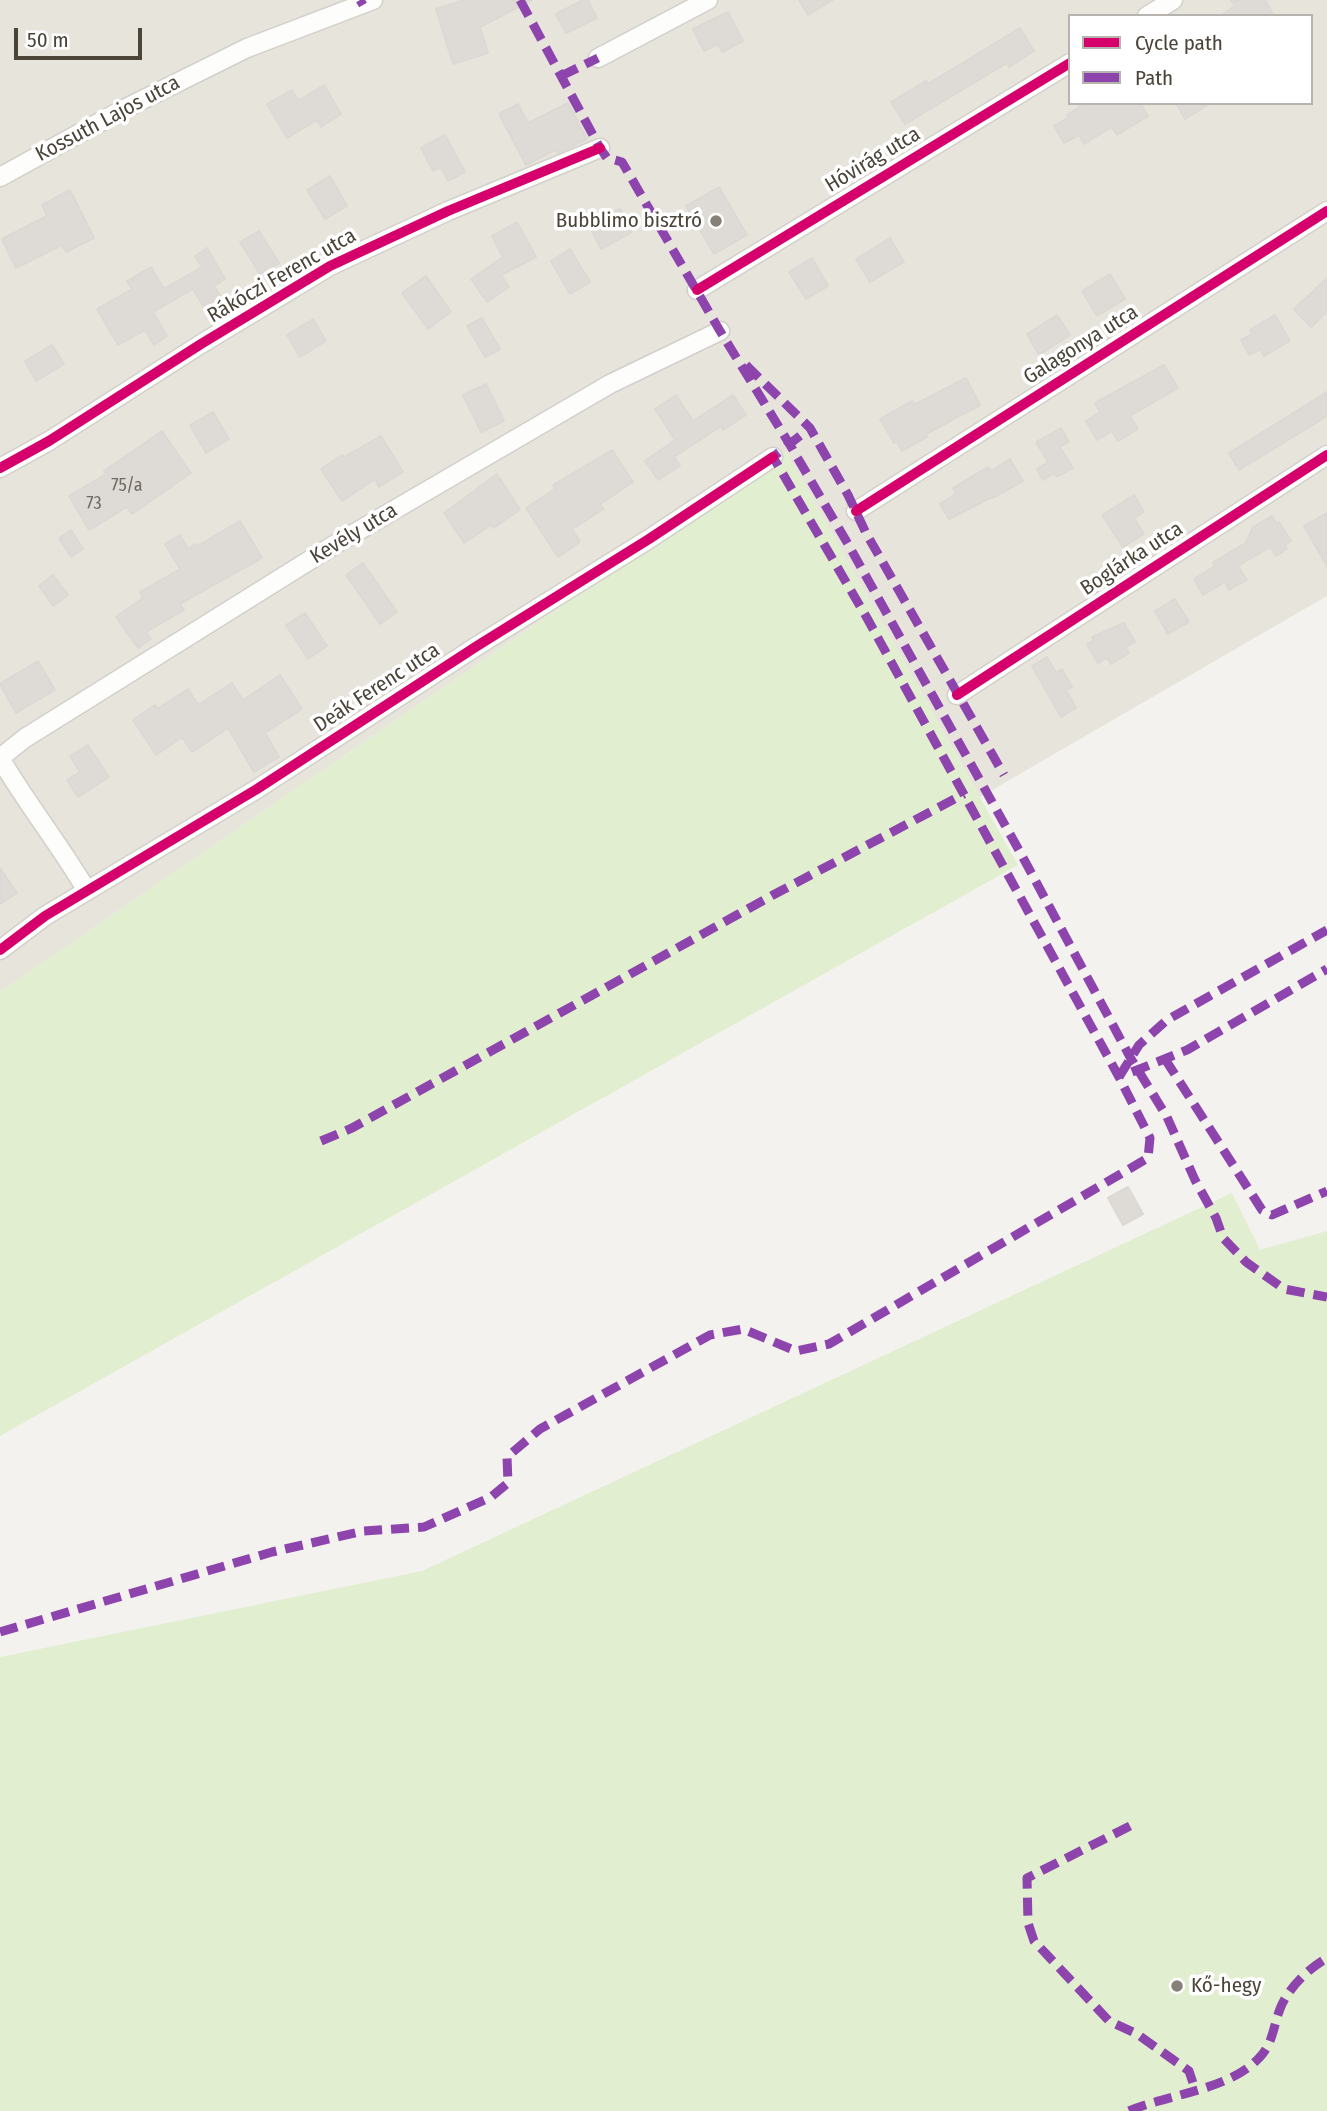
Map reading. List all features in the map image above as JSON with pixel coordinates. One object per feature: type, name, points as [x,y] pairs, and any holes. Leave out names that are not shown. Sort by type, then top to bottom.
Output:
[{"type":"street","name":"Kossuth Lajos utca","points":[[0,177],[122,110],[247,48],[373,0]]},
{"type":"street","points":[[598,58],[708,0]]},
{"type":"street","points":[[1150,14],[1173,0]]},
{"type":"street","name":"Hóvirág utca","points":[[697,290],[1068,64]]},
{"type":"street","name":"Rákóczi Ferenc utca","points":[[0,468],[49,441],[330,266],[448,211],[600,148]]},
{"type":"street","name":"Galagonya utca","points":[[856,511],[1327,211]]},
{"type":"street","name":"Kevély utca","points":[[0,758],[25,738],[334,545],[610,384],[719,331]]},
{"type":"street","name":"Boglárka utca","points":[[957,695],[1327,455]]},
{"type":"street","name":"Deák Ferenc utca","points":[[0,950],[44,916],[257,789],[773,457]]},
{"type":"street","points":[[0,758],[25,800],[66,855],[87,891]]},
{"type":"shaded area","points":[[0,0],[1327,0],[1327,596],[980,797],[786,452],[0,992]]},
{"type":"green space","points":[[786,452],[1018,865],[0,1436],[0,992]]},
{"type":"green space","points":[[1232,1193],[1260,1250],[1327,1231],[1327,2111],[0,2111],[0,1657],[422,1571]]},
{"type":"building","points":[[464,0],[532,0],[480,27],[488,53],[453,64],[436,9]]},
{"type":"building","points":[[588,0],[597,18],[566,33],[556,14]]},
{"type":"building","points":[[799,0],[833,0],[808,15]]},
{"type":"building","points":[[1231,0],[1265,0],[1273,14],[1223,14],[1235,6]]},
{"type":"building","points":[[728,12],[743,41],[722,52],[718,44],[704,51],[693,29]]},
{"type":"building","points":[[1020,28],[1034,51],[1009,67],[1007,63],[905,124],[891,102],[926,81],[928,84]]},
{"type":"building","points":[[324,85],[341,114],[321,127],[317,120],[287,138],[267,104],[292,90],[298,101]]},
{"type":"building","points":[[568,103],[587,139],[557,153],[555,150],[526,165],[499,114],[518,104],[528,123]]},
{"type":"building","points":[[1082,105],[1141,105],[1148,116],[1117,135],[1112,127],[1084,144],[1079,135],[1064,143],[1054,126],[1068,118],[1067,115]]},
{"type":"building","points":[[1177,105],[1208,105],[1185,119]]},
{"type":"building","points":[[445,135],[465,172],[448,181],[441,167],[433,171],[421,148]]},
{"type":"building","points":[[330,176],[347,206],[325,219],[307,190]]},
{"type":"building","name":"Bubblimo bisztró","points":[[719,187],[747,235],[714,254],[686,206]]},
{"type":"building","points":[[70,190],[94,238],[66,252],[62,245],[16,268],[2,239],[47,216],[42,205]]},
{"type":"building","points":[[620,209],[632,232],[601,249],[589,225]]},
{"type":"building","points":[[517,222],[536,257],[501,275],[509,287],[487,302],[471,279],[503,257],[492,236]]},
{"type":"building","points":[[259,231],[279,263],[260,274],[240,242]]},
{"type":"building","points":[[890,238],[904,262],[870,282],[856,259]]},
{"type":"building","points":[[207,248],[225,279],[214,286],[222,299],[205,309],[193,289],[153,312],[167,336],[154,345],[145,330],[118,345],[97,309],[132,289],[127,281],[151,267],[164,289],[202,267],[195,256]]},
{"type":"building","points":[[570,249],[590,282],[570,294],[551,261]]},
{"type":"building","points":[[812,258],[828,286],[806,299],[789,272]]},
{"type":"building","points":[[1110,274],[1125,299],[1097,316],[1082,291]]},
{"type":"building","points":[[426,276],[451,312],[428,329],[402,293]]},
{"type":"building","points":[[1327,278],[1327,312],[1311,327],[1294,309]]},
{"type":"building","points":[[1057,315],[1070,335],[1039,355],[1027,334]]},
{"type":"building","points":[[1275,315],[1290,341],[1264,356],[1260,349],[1249,355],[1241,340],[1252,334],[1250,330]]},
{"type":"building","points":[[482,318],[500,349],[485,357],[467,326]]},
{"type":"building","points":[[313,319],[326,341],[300,357],[287,335]]},
{"type":"building","points":[[52,345],[64,364],[36,381],[25,361]]},
{"type":"building","points":[[1164,365],[1178,388],[1130,416],[1138,429],[1118,441],[1112,431],[1097,440],[1086,421],[1100,412],[1095,403]]},
{"type":"building","points":[[966,378],[980,405],[926,434],[927,437],[902,451],[880,419],[912,401],[914,405]]},
{"type":"building","points":[[486,384],[504,421],[481,432],[463,395]]},
{"type":"building","points":[[1327,392],[1327,416],[1239,470],[1229,453]]},
{"type":"building","points":[[676,395],[693,421],[733,395],[746,415],[723,430],[721,426],[674,457],[680,466],[658,480],[645,461],[675,440],[655,409]]},
{"type":"building","points":[[213,412],[229,439],[206,453],[190,425]]},
{"type":"building","points":[[1061,428],[1069,442],[1060,447],[1073,468],[1057,477],[1055,473],[1043,480],[1037,469],[1048,462],[1036,442]]},
{"type":"building","points":[[162,431],[191,473],[132,514],[127,507],[89,530],[69,496],[106,474],[104,471]]},
{"type":"building","points":[[381,436],[403,472],[379,487],[375,479],[342,501],[321,469],[342,455],[344,457]]},
{"type":"building","points":[[612,450],[633,482],[600,504],[604,509],[572,529],[580,542],[558,557],[526,508],[555,489],[553,485]]},
{"type":"building","points":[[1010,459],[1023,481],[949,519],[940,504],[956,494],[953,488],[988,467],[991,471]]},
{"type":"building","points":[[497,474],[520,510],[464,543],[444,513]]},
{"type":"building","points":[[1134,495],[1144,512],[1134,518],[1144,534],[1123,547],[1102,515]]},
{"type":"building","points":[[1327,513],[1327,566],[1304,526]]},
{"type":"building","points":[[1272,516],[1291,541],[1285,545],[1287,549],[1276,556],[1270,547],[1238,566],[1247,580],[1229,590],[1225,582],[1203,595],[1194,579],[1215,566],[1213,562],[1246,543],[1253,527]]},
{"type":"building","points":[[240,521],[262,558],[180,604],[184,610],[146,632],[151,639],[138,648],[116,617],[143,598],[140,592],[180,569],[165,544],[180,535],[188,549]]},
{"type":"building","points":[[71,530],[83,549],[71,557],[59,538]]},
{"type":"building","points":[[363,563],[397,612],[380,624],[346,575]]},
{"type":"building","points":[[53,575],[68,595],[53,606],[39,586]]},
{"type":"building","points":[[1175,599],[1189,622],[1168,634],[1155,611]]},
{"type":"building","points":[[305,613],[327,646],[308,659],[286,625]]},
{"type":"building","points":[[1124,623],[1135,642],[1125,647],[1129,653],[1111,664],[1107,658],[1098,663],[1087,644],[1094,640],[1092,637]]},
{"type":"building","points":[[1047,657],[1056,673],[1062,669],[1072,687],[1066,690],[1076,708],[1061,717],[1032,666]]},
{"type":"building","points":[[38,661],[55,690],[16,713],[0,684]]},
{"type":"building","points":[[280,675],[302,709],[265,733],[279,757],[254,772],[228,728],[192,752],[182,737],[156,755],[133,720],[155,705],[157,709],[188,689],[198,705],[232,683],[243,700]]},
{"type":"building","points":[[88,745],[109,777],[78,797],[67,780],[80,772],[70,756]]},
{"type":"building","points":[[0,868],[17,893],[0,904]]},
{"type":"building","points":[[1128,1187],[1143,1214],[1123,1225],[1108,1198]]},
{"type":"marked path","points":[[360,0],[363,5]]},
{"type":"marked path","points":[[520,0],[600,148],[607,158],[622,162],[848,544],[1020,852],[1130,1057],[1167,1117],[1223,1238],[1246,1262],[1284,1289],[1327,1297]]},
{"type":"marked path","points":[[561,76],[598,58]]},
{"type":"marked path","points":[[746,365],[810,428],[866,533],[1004,775]]},
{"type":"marked path","points":[[0,1632],[272,1552],[364,1531],[424,1527],[491,1497],[508,1483],[507,1457],[540,1429],[710,1335],[743,1329],[796,1351],[829,1344],[1148,1158],[1150,1138],[1119,1077],[867,618],[773,457],[810,428]]},
{"type":"marked path","points":[[321,1141],[352,1128],[773,895],[964,794]]},
{"type":"marked path","points":[[1119,1077],[1139,1045],[1167,1020],[1327,930]]},
{"type":"marked path","points":[[1132,1072],[1187,1050],[1327,969]]},
{"type":"marked path","points":[[1165,1059],[1262,1210],[1272,1215],[1327,1191]]},
{"type":"marked path","points":[[1130,1826],[1027,1878],[1028,1923],[1034,1941],[1109,2021],[1137,2034],[1189,2071],[1195,2089]]},
{"type":"marked path","points":[[1129,2111],[1215,2084],[1246,2069],[1267,2047],[1280,2009],[1293,1987],[1306,1973],[1327,1958]]},
{"type":"cycle path","points":[[697,290],[1068,64]]},
{"type":"cycle path","points":[[0,468],[49,441],[330,266],[448,211],[600,148]]},
{"type":"cycle path","points":[[856,511],[1327,211]]},
{"type":"cycle path","points":[[957,695],[1327,455]]},
{"type":"cycle path","points":[[0,950],[45,916],[257,789],[773,457]]},
{"type":"place","name":"Bubblimo bisztró","points":[[716,221]]},
{"type":"place","name":"Kő-hegy","points":[[1177,1986]]}]
